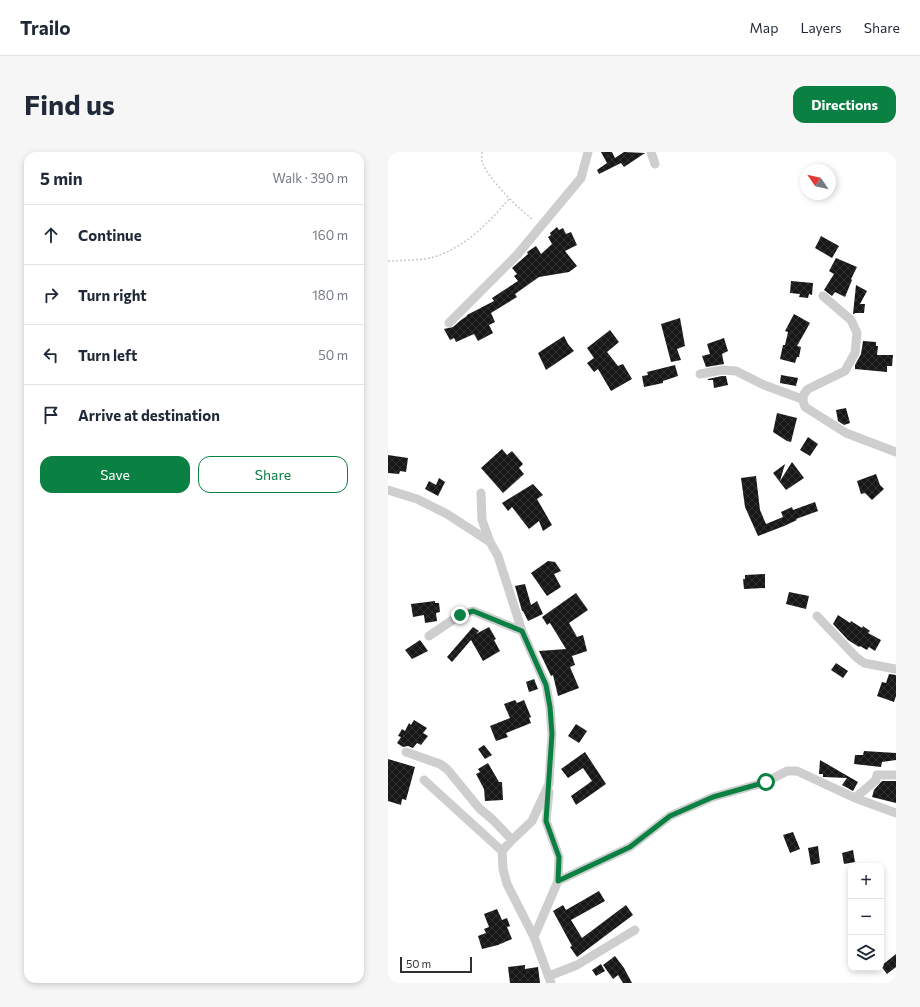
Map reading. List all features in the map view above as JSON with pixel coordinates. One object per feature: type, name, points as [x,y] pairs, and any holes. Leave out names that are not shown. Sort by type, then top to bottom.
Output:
[{"type":"street","points":[[449,323],[517,255],[581,178],[588,152]]},
{"type":"street","points":[[651,152],[655,164]]},
{"type":"street","points":[[823,296],[851,320],[857,333],[855,353],[845,371],[808,388],[803,394],[802,399],[805,406],[846,433],[896,452]]},
{"type":"street","points":[[700,374],[722,370],[736,371],[802,399]]},
{"type":"street","points":[[388,490],[417,499],[447,514],[490,542]]},
{"type":"street","points":[[481,493],[482,520],[490,542],[498,556],[522,631],[546,685],[550,707],[552,734],[546,821],[559,857],[558,881],[534,937]]},
{"type":"street","points":[[429,636],[460,615],[473,611],[522,631]]},
{"type":"street","points":[[817,616],[856,657],[864,663],[896,669]]},
{"type":"street","points":[[406,752],[440,764],[447,769],[479,808],[512,840]]},
{"type":"street","points":[[558,881],[630,847],[670,816],[713,797],[766,782],[787,771],[797,771],[856,798],[896,813]]},
{"type":"street","points":[[856,798],[876,780],[877,775],[896,775]]},
{"type":"street","points":[[424,780],[502,851]]},
{"type":"street","points":[[549,784],[532,821],[502,851],[502,869],[507,884],[534,937],[550,980],[635,930]]},
{"type":"path","points":[[482,152],[482,162],[488,174],[519,209],[541,227]]},
{"type":"path","points":[[388,261],[412,260],[437,256],[461,245],[484,228],[510,198]]},
{"type":"building","points":[[601,152],[612,152],[615,158],[624,152],[645,153],[624,167],[621,163],[599,174],[597,170],[607,163]]},
{"type":"building","points":[[557,227],[559,230],[563,228],[566,234],[571,232],[577,245],[565,251],[577,266],[569,272],[539,277],[515,294],[517,297],[491,313],[495,322],[489,325],[493,333],[478,341],[474,334],[456,342],[454,338],[450,340],[444,329],[453,327],[467,315],[494,301],[492,298],[518,281],[514,276],[517,274],[512,268],[528,254],[527,252],[536,246],[541,254],[552,244],[548,237]]},
{"type":"building","points":[[821,236],[839,246],[832,258],[815,248]]},
{"type":"building","points":[[836,258],[857,267],[845,297],[835,292],[832,296],[824,290],[834,274],[829,271]]},
{"type":"building","points":[[791,281],[813,283],[812,295],[809,294],[808,298],[799,297],[800,294],[790,293]]},
{"type":"building","points":[[856,285],[867,291],[860,304],[865,304],[864,313],[853,314]]},
{"type":"building","points":[[794,314],[810,323],[797,346],[801,347],[799,357],[797,357],[795,363],[780,359],[788,332],[785,331]]},
{"type":"building","points":[[680,318],[685,346],[677,349],[681,360],[671,362],[661,324]]},
{"type":"building","points":[[610,330],[619,342],[607,352],[618,366],[623,364],[632,379],[611,391],[598,369],[594,372],[587,363],[594,358],[587,348]]},
{"type":"building","points":[[564,336],[574,351],[546,370],[538,353]]},
{"type":"building","points":[[724,338],[728,351],[722,354],[724,364],[706,367],[702,356],[710,354],[707,344]]},
{"type":"building","points":[[863,341],[876,342],[876,346],[878,346],[877,355],[893,355],[892,366],[887,366],[887,372],[855,369],[855,365],[861,354]]},
{"type":"building","points":[[675,365],[678,376],[663,381],[663,383],[644,387],[642,376],[648,375],[647,372]]},
{"type":"building","points":[[781,375],[798,378],[796,386],[780,383]]},
{"type":"building","points":[[726,376],[728,385],[714,388],[713,380],[708,380],[708,379]]},
{"type":"building","points":[[846,408],[850,423],[844,425],[838,421],[836,410]]},
{"type":"building","points":[[777,413],[797,418],[791,442],[773,432]]},
{"type":"building","points":[[808,437],[818,444],[810,456],[800,450]]},
{"type":"building","points":[[502,449],[507,455],[512,451],[523,464],[519,468],[524,474],[503,493],[481,468]]},
{"type":"building","points":[[388,455],[408,458],[406,472],[400,471],[399,474],[388,473]]},
{"type":"building","points":[[792,462],[804,478],[786,490],[773,473],[785,464],[780,481]]},
{"type":"building","points":[[876,474],[880,485],[884,489],[872,500],[865,493],[861,494],[857,481]]},
{"type":"building","points":[[756,476],[760,510],[766,524],[783,517],[781,512],[792,507],[793,510],[815,502],[818,511],[758,536],[745,507],[741,478]]},
{"type":"building","points":[[439,478],[445,482],[438,496],[425,489],[429,481],[436,485]]},
{"type":"building","points":[[533,484],[543,495],[537,499],[552,525],[543,531],[539,521],[529,529],[512,507],[508,511],[502,503]]},
{"type":"building","points":[[548,561],[555,562],[561,571],[554,574],[561,587],[547,596],[531,573]]},
{"type":"building","points":[[765,574],[765,588],[744,589],[743,579],[745,579],[745,575]]},
{"type":"building","points":[[525,584],[531,605],[537,601],[543,614],[528,621],[522,611],[515,586]]},
{"type":"building","points":[[789,592],[809,596],[806,609],[786,604]]},
{"type":"building","points":[[576,593],[588,610],[569,623],[577,637],[583,635],[587,651],[572,656],[575,665],[570,667],[579,688],[558,696],[553,675],[551,676],[539,651],[566,649],[550,623],[547,625],[542,617]]},
{"type":"building","points":[[435,601],[435,603],[439,603],[440,612],[436,613],[437,621],[425,623],[424,615],[413,617],[411,604]]},
{"type":"building","points":[[838,615],[850,623],[851,621],[862,628],[863,626],[870,631],[868,633],[881,640],[875,651],[869,647],[867,650],[860,646],[859,647],[848,640],[833,624]]},
{"type":"building","points":[[473,627],[479,631],[476,634],[489,627],[496,639],[494,640],[500,651],[483,661],[471,640],[452,662],[447,657]]},
{"type":"building","points":[[420,640],[428,651],[412,659],[405,650]]},
{"type":"building","points":[[836,663],[848,671],[843,678],[831,670]]},
{"type":"building","points":[[889,674],[896,675],[896,696],[894,702],[877,696],[882,682],[886,683]]},
{"type":"building","points":[[534,679],[538,689],[529,692],[526,682]]},
{"type":"building","points":[[515,700],[517,703],[524,700],[531,717],[529,718],[531,723],[506,733],[508,737],[496,741],[490,726],[510,718],[504,704]]},
{"type":"building","points":[[414,720],[427,728],[423,733],[428,736],[421,745],[417,743],[413,748],[408,746],[403,747],[397,743],[401,737],[398,736],[402,729],[405,731],[409,723],[411,725]]},
{"type":"building","points":[[576,724],[587,731],[579,743],[568,736]]},
{"type":"building","points":[[484,745],[492,755],[485,759],[478,749]]},
{"type":"building","points":[[864,751],[896,753],[896,760],[882,762],[881,767],[854,764],[855,755],[863,755]]},
{"type":"building","points":[[585,752],[606,784],[576,805],[571,796],[592,781],[583,768],[568,778],[561,769]]},
{"type":"building","points":[[388,759],[415,767],[406,800],[402,799],[401,805],[388,801]]},
{"type":"building","points":[[820,760],[858,782],[853,791],[842,785],[847,778],[823,777],[823,774],[819,774]]},
{"type":"building","points":[[488,763],[499,782],[502,782],[503,800],[485,801],[484,789],[476,774],[480,772],[478,769]]},
{"type":"building","points":[[882,781],[896,781],[896,803],[872,797],[874,790]]},
{"type":"building","points":[[793,832],[800,849],[790,853],[783,835]]},
{"type":"building","points":[[818,846],[820,863],[811,865],[808,848]]},
{"type":"building","points":[[853,850],[855,862],[844,864],[842,853]]},
{"type":"building","points":[[599,891],[605,901],[571,920],[582,938],[626,905],[633,915],[577,957],[570,947],[572,946],[553,911],[563,905],[566,910]]},
{"type":"building","points":[[497,909],[502,920],[507,918],[510,926],[507,927],[512,939],[498,945],[482,949],[478,936],[486,933],[484,929],[489,927],[484,914]]},
{"type":"building","points":[[896,954],[896,967],[887,974],[884,970],[884,964]]},
{"type":"building","points":[[615,956],[624,968],[632,983],[623,983],[618,975],[613,979],[603,965]]},
{"type":"building","points":[[601,964],[605,971],[596,976],[592,970]]},
{"type":"building","points":[[525,965],[525,969],[538,967],[540,983],[510,983],[508,967]]},
{"type":"route","points":[[460,615],[473,611],[522,631],[546,685],[550,707],[552,734],[546,821],[559,857],[558,881],[630,847],[670,816],[713,797],[766,782]]}]
